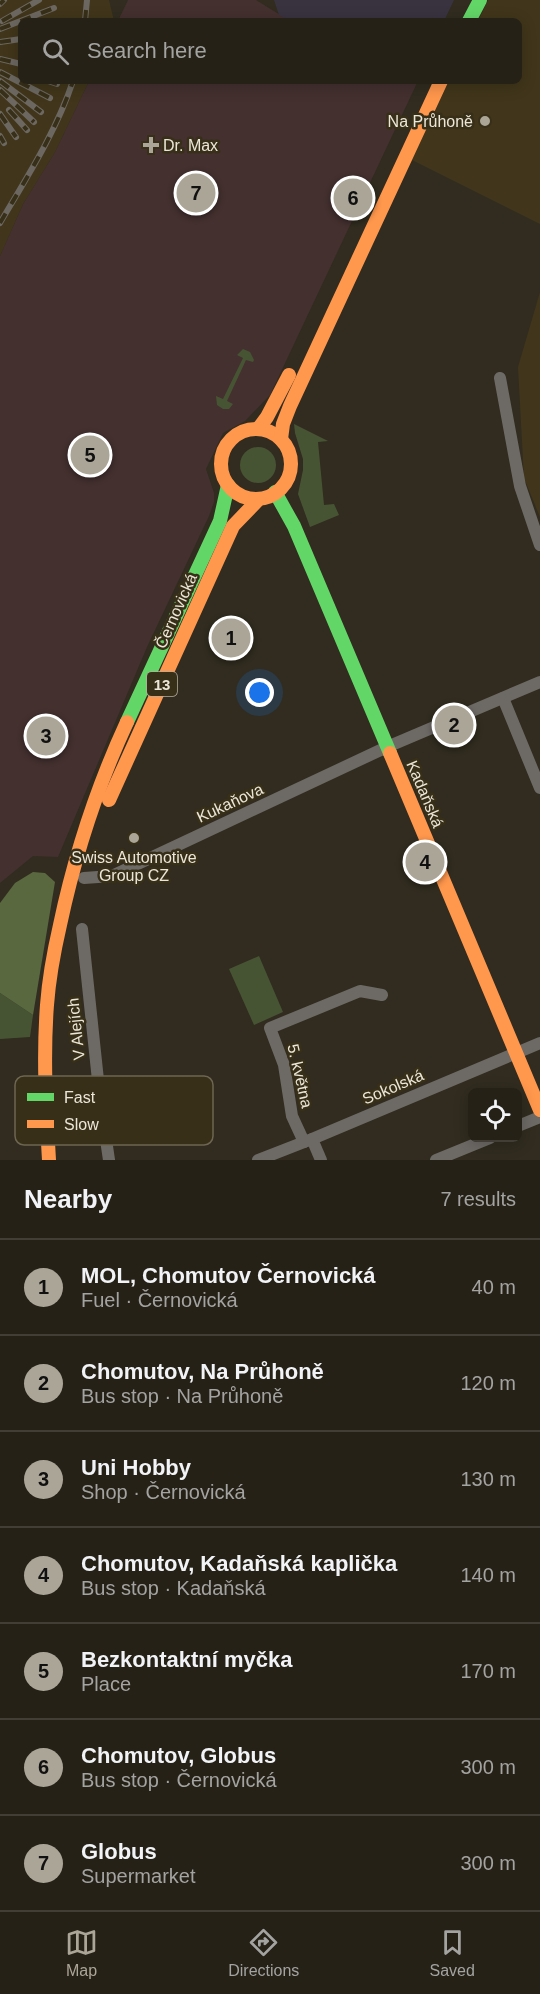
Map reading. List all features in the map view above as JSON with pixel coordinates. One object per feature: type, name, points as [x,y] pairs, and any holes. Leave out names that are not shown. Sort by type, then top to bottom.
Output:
[{"type":"main road","points":[[471,18],[480,0]]},
{"type":"main road","points":[[337,272],[426,84]]},
{"type":"main road","points":[[281,439],[283,424],[290,406],[440,84]]},
{"type":"main road","points":[[275,492],[286,480],[290,470],[290,459],[281,439],[266,430],[258,429],[267,417],[296,361]]},
{"type":"main road","name":"Černovická","points":[[78,876],[95,798],[117,744],[220,521],[228,484],[221,471],[225,447],[239,433],[258,429]]},
{"type":"main road","points":[[228,484],[236,493],[247,498],[259,499]]},
{"type":"main road","name":"Černovická","points":[[78,876],[93,845],[109,800],[233,526],[259,499],[275,492]]},
{"type":"main road","name":"Kadaňská","points":[[275,492],[308,557],[540,1110]]},
{"type":"main road","name":"13","points":[[58,1076],[63,986],[75,913],[78,876]]},
{"type":"main road","name":"13","points":[[44,1076],[47,1004],[59,924],[78,876]]},
{"type":"main road","name":"13","points":[[48,1145],[49,1160]]},
{"type":"main road","name":"13","points":[[61,1145],[63,1160]]},
{"type":"street","points":[[500,378],[519,486],[540,545]]},
{"type":"street","points":[[387,747],[540,682]]},
{"type":"street","points":[[503,698],[540,788]]},
{"type":"street","name":"Kukaňova","points":[[78,876],[112,876],[387,747]]},
{"type":"street","name":"V Alejích","points":[[82,929],[98,1076]]},
{"type":"street","name":"5. května","points":[[308,1141],[292,1116],[284,1065],[270,1028],[360,991],[382,995]]},
{"type":"street","name":"Sokolská","points":[[258,1160],[540,1043]]},
{"type":"street","points":[[522,1124],[540,1117]]},
{"type":"street","points":[[308,1141],[321,1160]]},
{"type":"street","points":[[436,1160],[478,1142]]},
{"type":"street","name":"V Alejích","points":[[107,1145],[109,1160]]},
{"type":"shaded area","points":[[0,0],[109,0],[113,18],[18,18],[18,84],[88,84],[55,152],[23,204],[0,256]]},
{"type":"shaded area","points":[[128,0],[256,0],[285,18],[119,18]]},
{"type":"shaded area","points":[[274,0],[454,0],[445,18],[284,18],[279,15]]},
{"type":"shaded area","name":"Na Průhoně","points":[[488,0],[540,0],[540,224],[412,160],[448,84],[522,84],[522,18],[479,18]]},
{"type":"shaded area","points":[[88,84],[417,84],[270,395],[245,421],[223,433],[206,469],[214,493],[214,502],[209,516],[147,647],[58,857],[33,856],[0,883],[0,256],[23,204],[55,152]]},
{"type":"shaded area","points":[[540,292],[540,517],[524,478],[518,367]]},
{"type":"green space","points":[[243,349],[250,352],[254,360],[253,362],[246,360],[227,401],[233,404],[229,409],[223,409],[217,405],[216,396],[223,399],[243,358],[237,355]]},
{"type":"green space","points":[[294,424],[328,441],[318,442],[324,505],[334,504],[339,515],[310,527],[298,494],[303,459]]},
{"type":"green space","points":[[258,447],[271,452],[276,465],[271,478],[258,483],[245,478],[240,465],[245,452]]},
{"type":"green space","points":[[33,872],[45,873],[55,882],[33,1015],[0,993],[0,903],[15,883]]},
{"type":"green space","points":[[259,956],[283,1012],[254,1025],[229,969]]},
{"type":"green space","points":[[0,993],[33,1015],[30,1037],[0,1039]]},
{"type":"railway","points":[[0,4],[4,0]]},
{"type":"railway","points":[[2,21],[39,0]]},
{"type":"railway","points":[[85,18],[87,0]]},
{"type":"railway","points":[[28,18],[54,8]]},
{"type":"railway","points":[[0,29],[18,22]]},
{"type":"railway","points":[[0,42],[18,39]]},
{"type":"railway","points":[[0,59],[18,63]]},
{"type":"railway","points":[[0,72],[18,81]]},
{"type":"railway","points":[[0,81],[41,112]]},
{"type":"railway","points":[[23,84],[50,98]]},
{"type":"railway","points":[[0,223],[50,136],[72,84]]},
{"type":"railway","points":[[0,90],[34,122]]},
{"type":"railway","points":[[9,110],[27,130]]},
{"type":"railway","points":[[0,114],[16,137]]},
{"type":"railway","points":[[0,136],[4,143]]},
{"type":"traffic: fast","points":[[471,18],[480,0]]},
{"type":"traffic: fast","points":[[127,722],[220,521],[228,485]]},
{"type":"traffic: fast","points":[[275,492],[294,526],[390,753]]},
{"type":"traffic: slow","points":[[281,439],[283,424],[290,406],[440,84]]},
{"type":"traffic: slow","points":[[258,429],[267,417],[289,375]]},
{"type":"traffic: slow","points":[[256,429],[269,432],[281,439],[288,451],[291,464],[288,477],[281,489],[269,496],[256,499],[243,496],[231,489],[224,477],[221,464],[224,451],[231,439],[243,432],[256,429]]},
{"type":"traffic: slow","points":[[109,800],[233,526],[259,499]]},
{"type":"traffic: slow","points":[[46,1076],[48,995],[66,899],[88,821],[127,722]]},
{"type":"traffic: slow","points":[[390,753],[540,1110]]},
{"type":"traffic: slow","points":[[48,1145],[49,1160]]},
{"type":"place","name":"Na Průhoně","points":[[485,121]]},
{"type":"place","name":"Dr. Max","points":[[151,145]]},
{"type":"place","name":"Globus","points":[[196,193]]},
{"type":"place","name":"Chomutov, Globus","points":[[353,198]]},
{"type":"place","name":"Bezkontaktní myčka","points":[[90,455]]},
{"type":"place","name":"MOL, Chomutov Černovická","points":[[231,638]]},
{"type":"place","name":"Chomutov, Na Průhoně","points":[[454,725]]},
{"type":"place","name":"Uni Hobby","points":[[46,736]]},
{"type":"place","name":"Swiss Automotive Group CZ","points":[[134,838]]},
{"type":"place","name":"Chomutov, Kadaňská kaplička","points":[[425,862]]}]
